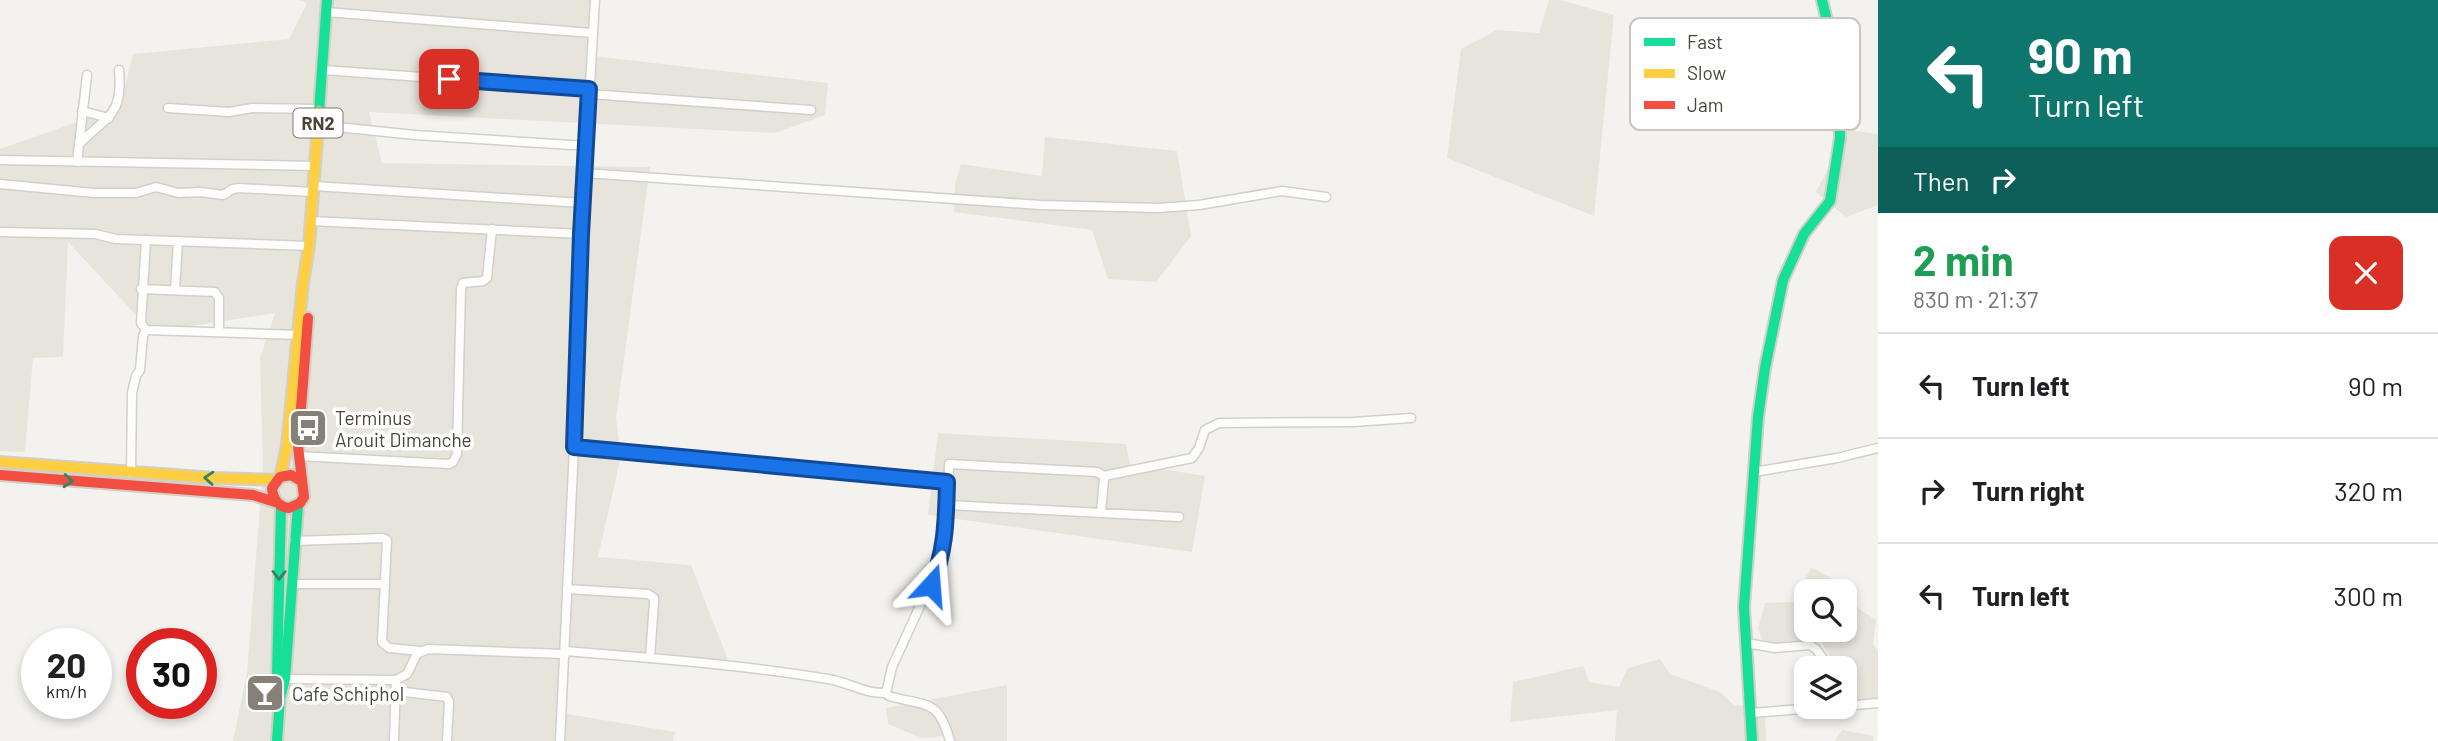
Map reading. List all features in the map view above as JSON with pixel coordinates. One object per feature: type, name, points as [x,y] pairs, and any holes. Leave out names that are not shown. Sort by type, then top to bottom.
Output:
[{"type":"street","name":"RN2","points":[[281,679],[278,504],[272,488],[278,479],[287,446],[309,246],[327,0]]},
{"type":"street","points":[[561,741],[581,234],[595,0]]},
{"type":"street","points":[[1822,0],[1827,18]]},
{"type":"street","points":[[326,12],[592,33]]},
{"type":"street","points":[[79,144],[109,118],[120,94],[119,69]]},
{"type":"street","points":[[323,70],[811,110]]},
{"type":"street","points":[[77,162],[87,75]]},
{"type":"street","points":[[168,108],[229,111],[252,108],[319,109]]},
{"type":"street","points":[[82,111],[109,118]]},
{"type":"street","points":[[318,125],[415,135],[586,146]]},
{"type":"street","points":[[1752,741],[1744,607],[1761,392],[1783,280],[1804,234],[1826,208],[1833,188],[1840,130]]},
{"type":"street","points":[[0,160],[316,166]]},
{"type":"street","points":[[585,173],[1041,205],[1159,208],[1199,205],[1282,191],[1326,197]]},
{"type":"street","points":[[0,184],[108,193],[136,193],[156,187],[178,193],[223,195],[239,188],[314,189],[583,202]]},
{"type":"street","points":[[311,220],[581,234]]},
{"type":"street","points":[[299,456],[449,464],[453,462],[457,454],[460,288],[466,282],[483,281],[487,278],[492,229]]},
{"type":"street","points":[[0,232],[95,234],[116,239],[309,246]]},
{"type":"street","points":[[146,240],[141,289],[141,323],[146,330]]},
{"type":"street","points":[[175,290],[178,241]]},
{"type":"street","name":"RN2","points":[[277,741],[294,541],[298,506],[305,491],[299,456],[311,284],[309,246]]},
{"type":"street","points":[[141,289],[215,292],[219,298],[219,331]]},
{"type":"street","points":[[146,330],[298,335]]},
{"type":"street","points":[[131,473],[132,393],[140,370],[146,330]]},
{"type":"street","points":[[886,693],[892,667],[941,560],[948,505],[949,464],[1097,471],[1104,476],[1192,458],[1199,448],[1205,430],[1219,423],[1353,422],[1411,418]]},
{"type":"street","points":[[574,447],[947,482]]},
{"type":"street","points":[[1754,472],[1878,448]]},
{"type":"street","points":[[0,462],[263,481],[291,475],[302,481]]},
{"type":"street","points":[[0,475],[253,495],[268,498],[287,509],[298,506]]},
{"type":"street","points":[[1101,512],[1104,476]]},
{"type":"street","points":[[948,505],[1179,517]]},
{"type":"street","points":[[294,541],[383,538],[388,542],[382,642],[389,648],[650,658],[752,667],[838,681],[871,693],[886,693],[936,710],[944,720],[950,741]]},
{"type":"street","points":[[291,584],[385,584]]},
{"type":"street","points":[[567,589],[653,596],[650,658]]},
{"type":"street","points":[[1746,643],[1775,648],[1810,645],[1821,656]]},
{"type":"street","points":[[281,679],[396,680],[407,674],[420,651]]},
{"type":"street","points":[[394,741],[396,680]]},
{"type":"street","points":[[396,691],[447,697],[447,741]]},
{"type":"street","points":[[1857,705],[1878,703]]},
{"type":"street","points":[[1752,713],[1794,710]]},
{"type":"shaded area","points":[[298,0],[595,0],[593,56],[828,83],[825,115],[775,133],[369,112],[382,163],[650,167],[616,418],[621,456],[598,557],[691,565],[730,665],[566,657],[567,714],[675,732],[673,741],[233,741],[247,673],[263,467],[260,358],[275,313],[152,332],[68,242],[63,357],[33,358],[25,452],[0,451],[0,149],[120,107],[133,54],[289,39],[307,3]]},
{"type":"shaded area","points":[[1549,0],[1560,0],[1614,15],[1594,216],[1447,158],[1461,49],[1497,30],[1539,33]]},
{"type":"shaded area","points":[[1848,130],[1878,134],[1878,205],[1846,217],[1816,192]]},
{"type":"shaded area","points":[[1045,137],[1177,151],[1191,236],[1156,282],[1108,279],[1092,230],[954,212],[955,184],[961,164],[1042,176]]},
{"type":"shaded area","points":[[938,433],[1126,444],[1130,464],[1205,476],[1192,552],[928,515]]},
{"type":"shaded area","points":[[1811,567],[1834,579],[1806,579]]},
{"type":"shaded area","points":[[1794,602],[1794,641],[1765,648],[1758,628],[1765,603]]},
{"type":"shaded area","points":[[1857,606],[1876,620],[1873,645],[1878,650],[1878,702],[1857,698],[1857,656],[1830,656],[1822,642],[1857,642]]},
{"type":"shaded area","points":[[1660,659],[1670,674],[1720,692],[1734,705],[1765,707],[1766,741],[1615,741],[1617,710],[1510,722],[1513,682],[1583,666],[1589,682],[1619,687],[1628,668]]},
{"type":"shaded area","points":[[1007,685],[1007,741],[948,741],[947,736],[921,738],[888,724],[886,708]]},
{"type":"shaded area","points":[[1842,730],[1874,736],[1873,741],[1835,741]]},
{"type":"traffic: fast","points":[[319,111],[327,0]]},
{"type":"traffic: fast","points":[[1822,0],[1826,18]]},
{"type":"traffic: fast","points":[[1752,741],[1744,607],[1758,417],[1765,368],[1783,280],[1804,234],[1830,201],[1840,130]]},
{"type":"traffic: fast","points":[[277,741],[280,698],[285,679],[298,506]]},
{"type":"traffic: fast","points":[[277,675],[281,507]]},
{"type":"traffic: slow","points":[[280,477],[287,446],[309,246],[319,111]]},
{"type":"traffic: slow","points":[[0,462],[277,480]]},
{"type":"traffic: jam","points":[[301,481],[291,475],[280,477],[272,488],[277,502],[289,508],[300,503],[304,497],[298,446],[308,318]]},
{"type":"traffic: jam","points":[[0,475],[253,495],[275,502]]},
{"type":"place","name":"Terminus Arouit Dimanche","points":[[308,428]]},
{"type":"place","name":"Cafe Schiphol","points":[[265,693]]},
{"type":"route","points":[[449,79],[589,89],[574,447],[947,482],[948,505],[941,560],[931,585]]}]
